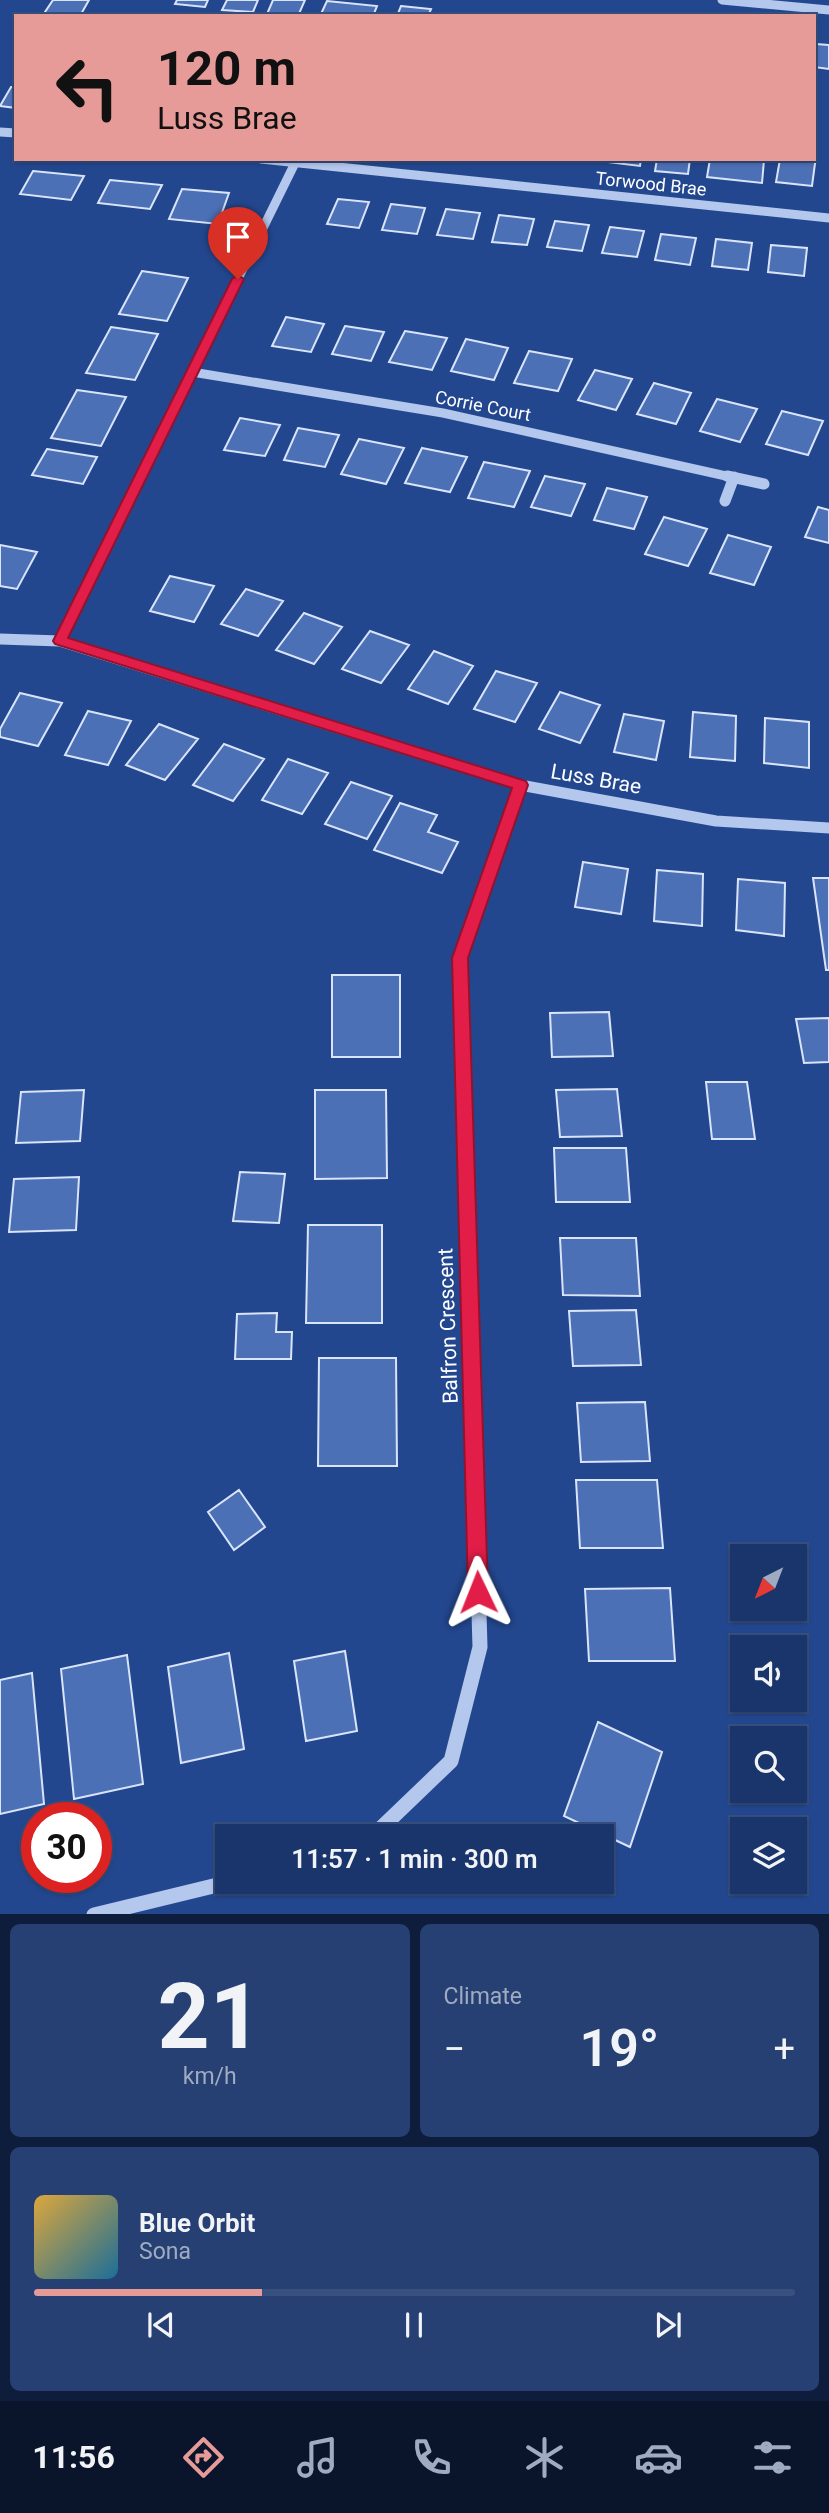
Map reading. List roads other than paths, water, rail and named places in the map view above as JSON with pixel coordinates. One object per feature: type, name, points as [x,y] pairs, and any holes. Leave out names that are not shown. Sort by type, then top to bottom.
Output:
[{"type":"street","points":[[722,0],[829,10]]},
{"type":"street","name":"Torwood Brae","points":[[278,161],[829,218]]},
{"type":"street","points":[[60,641],[295,163]]},
{"type":"street","name":"Corrie Court","points":[[192,372],[443,413],[764,484]]},
{"type":"street","points":[[725,501],[734,477]]},
{"type":"street","name":"Luss Brae","points":[[0,639],[60,641],[520,785],[716,821],[829,828]]},
{"type":"street","name":"Balfron Crescent","points":[[386,1824],[452,1761],[480,1647],[460,958],[520,785]]},
{"type":"street","points":[[94,1914],[215,1885]]}]
